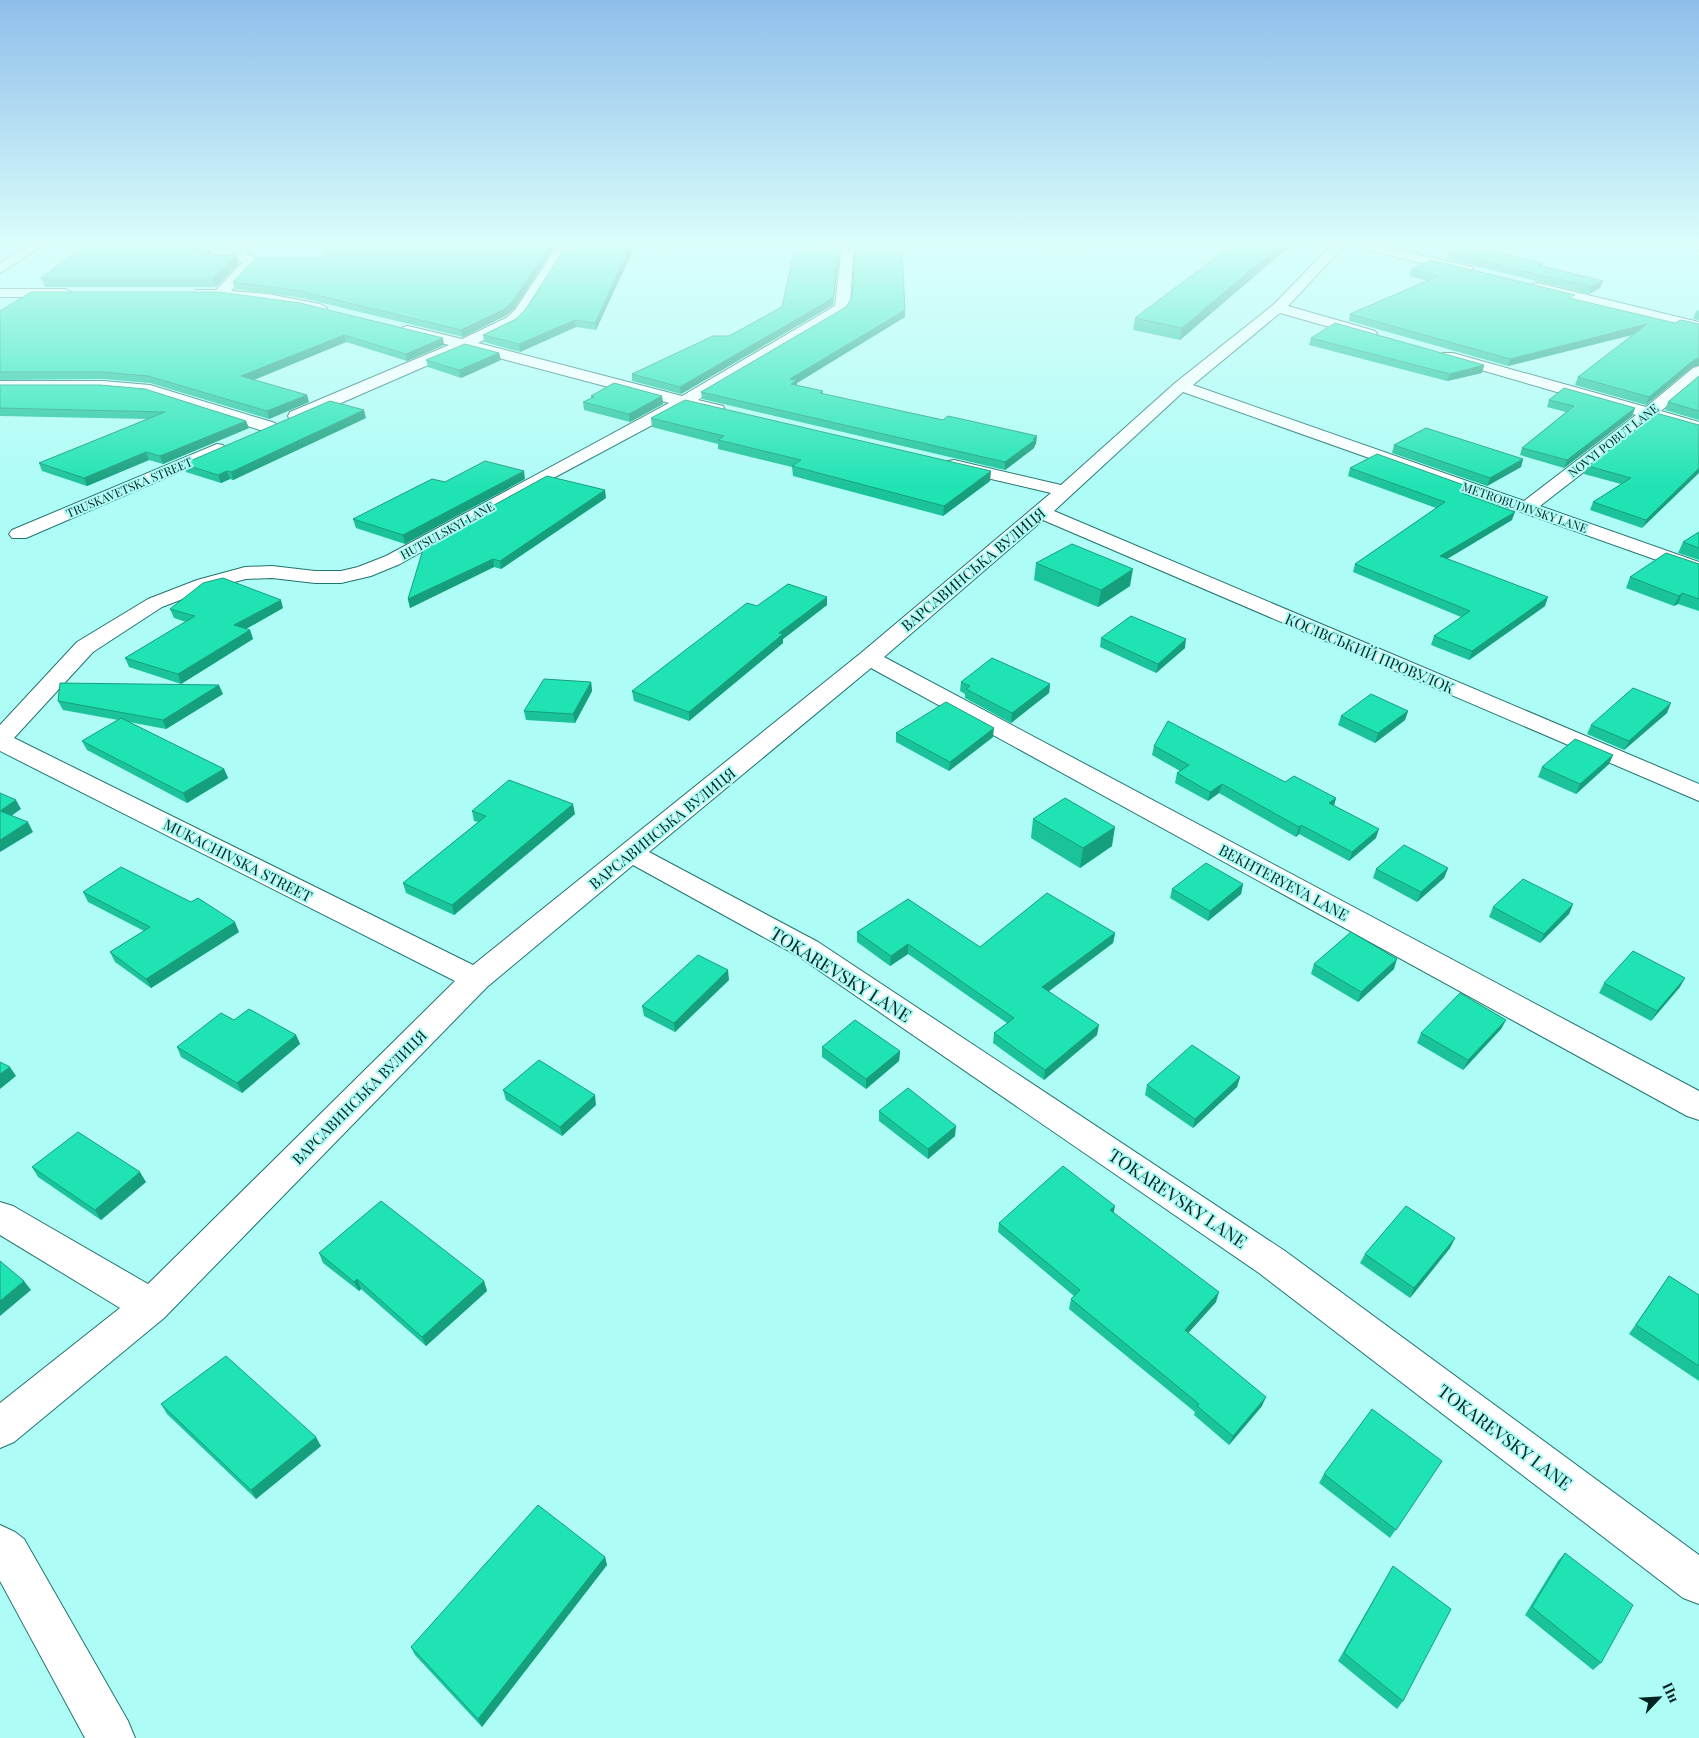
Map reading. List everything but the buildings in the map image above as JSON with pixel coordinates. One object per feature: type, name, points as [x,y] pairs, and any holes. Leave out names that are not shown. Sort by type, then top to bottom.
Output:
[{"type":"street","points":[[392,326],[731,413]]},
{"type":"street","name":"TRUSKAVETSKA STREET","points":[[19,534],[465,344],[501,326]]},
{"type":"street","name":"HUTSULSKYI LANE","points":[[0,740],[85,647],[156,603],[204,584],[245,573],[272,572],[315,577],[340,577],[371,569],[393,560],[683,402],[811,326]]},
{"type":"street","name":"ВАРСАВИНСЬКА ВУЛИЦЯ","points":[[0,1428],[151,1306],[476,979],[868,658],[1041,512],[1181,386],[1255,326]]},
{"type":"street","points":[[1344,326],[1383,337]]},
{"type":"street","points":[[1430,351],[1699,427]]},
{"type":"street","name":"NOVYI POBUT LANE","points":[[1526,508],[1649,413],[1699,371]]},
{"type":"street","points":[[0,386],[103,386],[150,390],[269,427]]},
{"type":"street","name":"METROBUDIVSKY LANE","points":[[1181,386],[1699,568]]},
{"type":"street","points":[[940,462],[1064,491]]},
{"type":"street","name":"КОСІВСЬКИЙ ПРОВУЛОК","points":[[1041,512],[1699,793]]},
{"type":"street","name":"BEKHTERYEVA LANE","points":[[868,658],[1699,1107]]},
{"type":"street","name":"MUKACHIVSKA STREET","points":[[0,740],[476,979]]},
{"type":"street","name":"TOKAREVSKY LANE","points":[[631,853],[808,948],[1272,1262],[1699,1582]]},
{"type":"street","points":[[0,1217],[151,1306]]},
{"type":"street","points":[[0,1547],[9,1554],[111,1738]]}]
